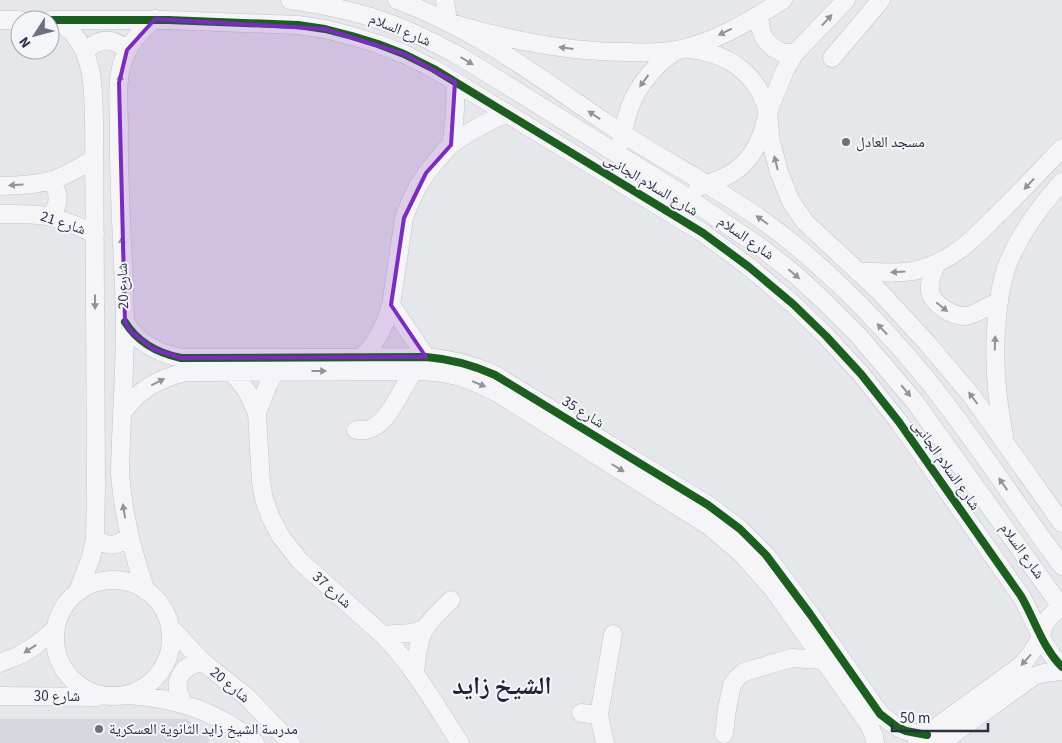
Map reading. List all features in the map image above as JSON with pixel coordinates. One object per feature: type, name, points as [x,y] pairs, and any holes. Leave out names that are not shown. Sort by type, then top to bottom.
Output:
[{"type":"street","name":"شارع السلام","points":[[290,0],[319,4],[357,13],[394,25],[429,40],[463,58],[682,194],[764,249],[815,293],[858,335],[915,402],[1062,607]]},
{"type":"street","name":"شارع السلام","points":[[397,0],[448,22],[522,66],[623,133],[736,202],[777,231],[810,258],[841,287],[928,381],[1062,566]]},
{"type":"street","points":[[445,0],[448,22],[514,40],[547,46],[614,52],[648,53],[700,50],[718,55],[736,64],[750,78],[761,94],[768,112],[771,142],[779,172],[791,202],[805,222],[880,292],[928,344],[971,395],[1062,523]]},
{"type":"street","points":[[619,155],[627,113],[635,93],[647,76],[662,61],[680,50],[702,43],[760,15],[783,0]]},
{"type":"street","points":[[682,194],[724,177],[738,168],[750,156],[759,142],[768,112],[785,70],[795,53],[846,0]]},
{"type":"street","points":[[832,58],[881,0]]},
{"type":"street","points":[[760,15],[760,27],[764,38],[772,47],[783,53],[795,53]]},
{"type":"street","name":"شارع السلام الجانبى","points":[[60,20],[155,19],[298,25],[325,29],[378,44],[434,69],[703,233],[755,272],[793,304],[862,374],[899,422],[1021,596],[1047,648],[1062,667]]},
{"type":"street","name":"شارع 20","points":[[146,591],[129,536],[120,473],[125,322],[118,162],[119,83],[127,50],[144,28],[155,19]]},
{"type":"street","name":"شارع 20","points":[[60,24],[75,35],[85,52],[92,75],[95,234],[95,539],[88,566],[78,592]]},
{"type":"street","points":[[85,52],[98,42],[106,40],[114,41],[127,50]]},
{"type":"street","points":[[434,69],[446,49]]},
{"type":"street","points":[[451,145],[455,124],[455,82]]},
{"type":"street","points":[[525,124],[538,105]]},
{"type":"street","points":[[362,357],[380,333],[391,306],[404,218],[419,184],[426,173],[451,145],[507,113]]},
{"type":"street","points":[[841,287],[858,271],[896,273],[916,270],[936,264],[950,257],[966,245],[1023,190],[1062,148]]},
{"type":"street","points":[[0,186],[31,184],[51,180],[94,159]]},
{"type":"street","points":[[51,180],[56,188],[58,198],[56,208],[51,216]]},
{"type":"street","points":[[1006,443],[999,407],[995,360],[999,301],[1005,270],[1032,220],[1062,182]]},
{"type":"street","name":"شارع 21","points":[[0,214],[51,216],[95,234]]},
{"type":"street","points":[[936,264],[931,276],[930,292],[938,305],[952,314],[967,316],[999,301]]},
{"type":"street","points":[[391,306],[426,357]]},
{"type":"street","name":"شارع 35","points":[[125,322],[130,331],[153,349],[181,358],[426,357],[462,362],[495,375],[726,517],[766,555],[880,714],[906,731],[928,740]]},
{"type":"street","name":"شارع 37","points":[[257,413],[268,385],[276,371]]},
{"type":"street","points":[[385,371],[393,386],[396,403]]},
{"type":"street","points":[[356,430],[367,430],[377,425],[396,403],[414,371]]},
{"type":"street","name":"شارع 35","points":[[122,413],[130,401],[156,382],[186,372],[414,371],[443,373],[479,384],[496,392],[709,526],[744,555],[773,589],[868,723],[875,743]]},
{"type":"street","name":"شارع 37","points":[[232,372],[247,391],[257,413],[261,482],[264,499],[281,537],[300,561],[395,648],[415,674],[460,743]]},
{"type":"street","points":[[1026,516],[1037,488]]},
{"type":"street","points":[[95,539],[103,544],[113,545],[122,542],[129,536]]},
{"type":"street","points":[[105,581],[120,581],[134,584],[146,591],[157,601],[165,613],[170,627],[171,642],[168,656],[162,669],[153,680],[141,689],[120,696],[99,695],[73,681],[64,670],[58,657],[55,642],[60,614],[68,602],[78,592],[91,584],[105,581]]},
{"type":"street","points":[[415,674],[418,651],[425,629],[451,600]]},
{"type":"street","points":[[928,740],[1023,664],[1030,656],[1041,636],[1047,619],[1062,607]]},
{"type":"street","name":"شارع 20","points":[[170,627],[203,662],[248,698],[290,743]]},
{"type":"street","points":[[0,663],[20,655],[36,645],[56,628]]},
{"type":"street","points":[[383,635],[404,634],[425,629]]},
{"type":"street","points":[[792,658],[803,632]]},
{"type":"street","points":[[605,743],[599,715],[613,634]]},
{"type":"street","points":[[724,734],[732,685],[744,672],[792,658],[823,660]]},
{"type":"street","points":[[184,704],[178,689],[178,680],[187,667],[203,662]]},
{"type":"street","points":[[928,740],[1029,679],[1044,672],[1062,670]]},
{"type":"street","name":"شارع 30","points":[[0,696],[120,696]]},
{"type":"street","name":"شارع 20","points":[[120,696],[147,696],[184,704],[207,712],[229,724],[255,743]]},
{"type":"street","points":[[581,713],[599,715]]},
{"type":"highlighted area","points":[[155,19],[325,29],[404,54],[455,82],[451,145],[426,173],[404,218],[391,305],[426,357],[181,358],[153,349],[130,331],[125,322],[119,83],[127,50]]},
{"type":"shaded area","name":"مدرسة الشيخ زايد الثانوية العسكرية","points":[[0,719],[187,719],[209,738],[208,743],[0,743]]},
{"type":"cycle path","points":[[60,20],[168,20],[298,25],[325,29],[378,44],[434,69],[703,233],[749,267],[793,304],[861,374],[899,422],[1021,596],[1049,651],[1062,667]]},
{"type":"cycle path","points":[[125,322],[136,336],[149,346],[181,358],[426,357],[462,363],[495,375],[708,505],[740,529],[766,555],[880,714],[897,727],[906,731],[927,735]]},
{"type":"place","name":"مسجد العادل","points":[[846,142]]},
{"type":"place","name":"مدرسة الشيخ زايد الثانوية العسكرية","points":[[99,729]]},
{"type":"district","name":"الشيخ زايد","points":[[502,686]]}]
